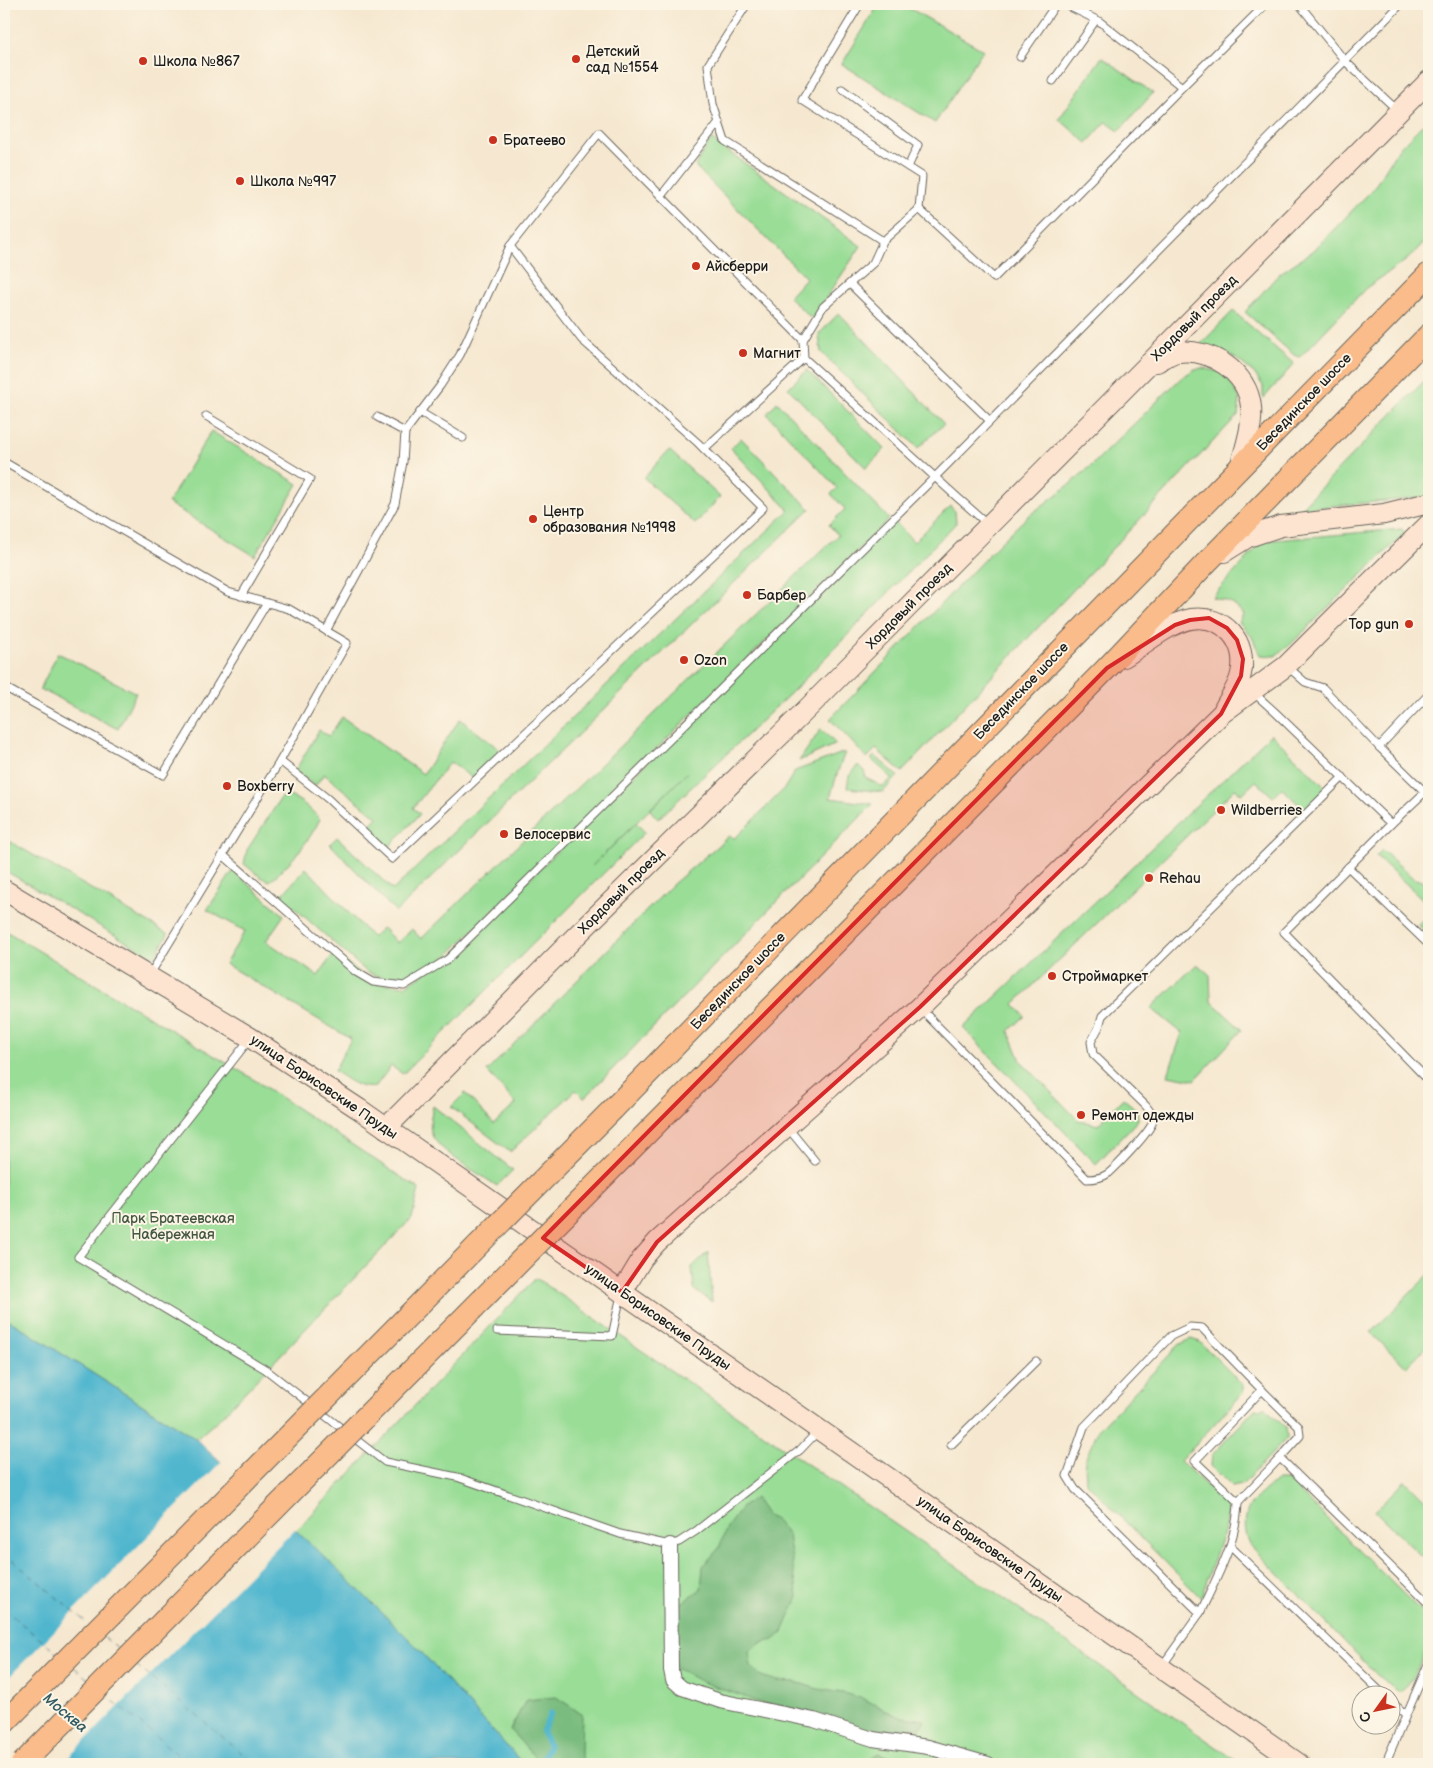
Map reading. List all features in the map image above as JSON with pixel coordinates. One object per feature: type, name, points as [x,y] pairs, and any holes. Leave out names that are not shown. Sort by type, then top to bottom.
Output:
[{"type":"main road","name":"Хордовый проезд","points":[[386,1128],[568,944],[809,707],[1429,81]]},
{"type":"main road","name":"Бесединское шоссе","points":[[4,1723],[613,1109],[1429,274]]},
{"type":"main road","points":[[22,1764],[1107,668],[1205,564],[1429,335]]},
{"type":"main road","points":[[1141,373],[1168,355],[1178,352],[1200,352],[1218,360],[1235,372],[1246,387],[1251,407],[1248,436],[1240,468]]},
{"type":"main road","points":[[1205,564],[1248,537],[1281,526],[1384,514],[1429,503]]},
{"type":"main road","points":[[622,1292],[642,1259],[658,1242],[920,1007],[1221,714],[1286,666],[1429,524]]},
{"type":"main road","points":[[1107,668],[1174,625],[1190,620],[1210,618],[1227,628],[1237,640],[1243,659],[1241,676],[1221,714]]},
{"type":"main road","name":"улица Борисовские Пруды","points":[[4,890],[251,1038],[386,1128],[1299,1764]]},
{"type":"street","points":[[670,1545],[671,1670],[674,1680],[682,1688],[720,1701],[814,1720],[873,1739],[928,1747],[988,1764]]},
{"type":"lane","points":[[747,4],[708,65],[714,104],[725,141],[883,241]]},
{"type":"lane","points":[[860,4],[802,100],[922,176],[919,209],[883,241],[873,264],[823,307],[803,340],[804,358],[989,525]]},
{"type":"lane","points":[[1020,57],[1056,4]]},
{"type":"lane","points":[[1064,4],[1096,20],[1182,87]]},
{"type":"lane","points":[[919,209],[994,278],[1266,4]]},
{"type":"lane","points":[[1299,4],[1345,61],[1398,112]]},
{"type":"lane","points":[[223,855],[356,972],[373,982],[404,986],[448,959],[935,477],[1401,4]]},
{"type":"lane","points":[[1053,81],[1096,20]]},
{"type":"lane","points":[[842,88],[918,145],[908,167]]},
{"type":"lane","points":[[661,196],[719,122]]},
{"type":"lane","points":[[326,631],[395,504],[405,432],[440,386],[460,355],[510,246],[599,133],[803,340]]},
{"type":"lane","points":[[280,761],[328,799],[392,858],[763,508],[704,449],[582,340],[510,246]]},
{"type":"lane","points":[[850,284],[990,421]]},
{"type":"lane","points":[[704,449],[804,358]]},
{"type":"lane","points":[[420,412],[463,438]]},
{"type":"lane","points":[[206,416],[310,479],[241,596]]},
{"type":"lane","points":[[378,417],[405,432]]},
{"type":"lane","points":[[4,462],[228,592],[289,609],[347,643],[280,761],[148,976]]},
{"type":"lane","points":[[4,687],[163,775],[268,603]]},
{"type":"lane","points":[[1286,666],[1305,682],[1323,688],[1378,746],[1427,790],[1284,932],[1429,1081]]},
{"type":"lane","points":[[1252,692],[1391,824]]},
{"type":"lane","points":[[1378,746],[1429,694]]},
{"type":"lane","points":[[920,1007],[1087,1179],[1096,1179],[1108,1173],[1147,1132],[1152,1123],[1152,1115],[1146,1106],[1093,1054],[1091,1042],[1099,1027],[1102,1016],[1343,778]]},
{"type":"lane","points":[[1348,867],[1429,945]]},
{"type":"lane","points":[[251,1038],[78,1257],[265,1369],[385,1462],[457,1477],[620,1534],[670,1545],[679,1542],[793,1456],[819,1430]]},
{"type":"lane","points":[[787,1126],[815,1160]]},
{"type":"lane","points":[[497,1331],[612,1336],[622,1292]]},
{"type":"lane","points":[[1161,1668],[1200,1613],[1231,1547],[1238,1514],[1238,1502],[1300,1436],[1300,1427],[1202,1328],[1190,1326],[1171,1336],[1084,1427],[1066,1476],[1075,1490],[1200,1613]]},
{"type":"lane","points":[[951,1445],[1036,1360]]},
{"type":"lane","points":[[1238,1502],[1195,1461],[1262,1390]]},
{"type":"lane","points":[[1280,1458],[1429,1604]]},
{"type":"lane","points":[[1231,1547],[1375,1686]]},
{"type":"lane","points":[[1385,1764],[1429,1662]]},
{"type":"lane","points":[[1400,1709],[1406,1715]]},
{"type":"highlighted area","points":[[1209,618],[1227,628],[1237,640],[1243,659],[1241,676],[1221,714],[920,1007],[657,1242],[622,1292],[543,1238],[1107,668],[1175,625],[1190,620]]},
{"type":"green space","points":[[879,4],[902,4],[983,50],[935,123],[842,64]]},
{"type":"green space","points":[[1102,57],[1153,93],[1119,131],[1106,122],[1087,143],[1059,119]]},
{"type":"green space","points":[[1429,118],[1429,237],[1408,259],[1366,288],[1300,357],[1294,355],[1245,312],[1279,274],[1313,251],[1373,189],[1399,148]]},
{"type":"green space","points":[[711,139],[861,246],[812,319],[789,297],[806,278],[695,166]]},
{"type":"green space","points":[[1233,311],[1294,364],[1263,399],[1263,386],[1254,373],[1238,360],[1224,352],[1198,347]]},
{"type":"green space","points":[[839,313],[944,424],[918,448],[821,352],[819,334]]},
{"type":"green space","points":[[1203,368],[1220,372],[1227,376],[1240,399],[1238,415],[902,772],[876,749],[867,758],[830,719],[1026,518],[1091,466],[1181,378],[1195,369]]},
{"type":"green space","points":[[807,370],[885,449],[866,468],[788,388]]},
{"type":"green space","points":[[1429,376],[1429,497],[1300,509]]},
{"type":"green space","points":[[777,402],[889,519],[446,957],[417,974],[401,979],[381,977],[368,973],[281,896],[306,868],[372,937],[383,928],[397,943],[412,929],[421,939],[838,535],[829,525],[845,509],[831,494],[837,488],[767,414]]},
{"type":"green space","points":[[211,431],[298,484],[255,556],[168,503]]},
{"type":"green space","points":[[741,438],[810,509],[396,912],[330,844],[337,837],[393,890],[789,510],[731,448]]},
{"type":"green space","points":[[669,450],[720,497],[695,524],[644,478]]},
{"type":"green space","points":[[950,506],[955,511],[956,523],[793,691],[658,819],[650,810],[687,773],[592,866],[636,823],[645,832],[403,1074],[391,1066],[375,1087],[369,1088],[348,1080],[334,1071],[351,1039],[225,964],[245,931],[207,910],[233,871],[284,915],[266,941],[318,976],[334,953],[373,982],[404,986],[448,959],[893,520],[914,542]]},
{"type":"green space","points":[[1402,529],[1405,533],[1290,645],[1275,656],[1260,655],[1252,637],[1239,622],[1244,614],[1232,603],[1212,597],[1263,541]]},
{"type":"green space","points":[[58,653],[136,693],[118,729],[40,689]]},
{"type":"green space","points":[[342,717],[423,774],[460,719],[504,753],[475,780],[450,762],[413,808],[420,814],[389,847],[367,828],[377,817],[324,774],[315,786],[295,771],[319,730],[329,736]]},
{"type":"green space","points":[[821,729],[836,744],[799,761]]},
{"type":"green space","points":[[1271,734],[1327,789],[1305,811],[1282,788],[1273,797],[1256,781],[1242,794],[1235,789],[1014,1004],[1025,1016],[1009,1031],[1021,1061],[1078,1120],[1098,1125],[1123,1098],[1137,1110],[1138,1120],[1096,1164],[963,1028]]},
{"type":"green space","points":[[845,752],[830,798],[873,804],[584,1098],[576,1090],[510,1152],[451,1107],[465,1093],[494,1124],[516,1104],[487,1071],[672,885],[729,836],[735,838],[784,789],[795,771]]},
{"type":"green space","points":[[875,756],[898,776],[883,792],[847,788],[849,776],[858,765],[864,771],[866,778],[883,787],[892,778],[871,759]]},
{"type":"green space","points":[[289,796],[302,803],[320,819],[298,853],[270,881],[262,878],[244,864],[247,850],[281,798]]},
{"type":"green space","points":[[4,838],[168,934],[154,958],[4,870]]},
{"type":"green space","points":[[1382,850],[1413,878],[1429,884],[1429,905],[1376,856]]},
{"type":"green space","points":[[1429,912],[1429,936],[1418,925]]},
{"type":"green space","name":"Парк Братеевская Набережная","points":[[4,930],[250,1077],[419,1189],[412,1218],[218,1420],[196,1439],[4,1317]]},
{"type":"green space","points":[[1197,964],[1210,975],[1211,1001],[1242,1030],[1195,1080],[1168,1075],[1182,1033],[1151,1008]]},
{"type":"green space","points":[[433,1106],[513,1170],[497,1186],[453,1157],[433,1137],[430,1122]]},
{"type":"green space","points":[[708,1252],[712,1302],[694,1289],[692,1267]]},
{"type":"green space","points":[[1429,1274],[1429,1344],[1406,1367],[1371,1333]]},
{"type":"green space","points":[[536,1278],[1241,1764],[906,1764],[878,1753],[866,1764],[523,1764],[414,1644],[296,1531]]},
{"type":"green space","points":[[1191,1339],[1200,1342],[1243,1385],[1243,1393],[1180,1461],[1224,1502],[1228,1510],[1227,1521],[1201,1598],[1086,1482],[1085,1460],[1098,1430],[1179,1345]]},
{"type":"green space","points":[[1265,1408],[1286,1428],[1287,1438],[1242,1485],[1232,1487],[1211,1466],[1212,1455],[1255,1409]]},
{"type":"green space","points":[[1277,1480],[1288,1480],[1429,1619],[1429,1639],[1424,1653],[1414,1676],[1404,1688],[1400,1691],[1400,1686],[1390,1686],[1378,1676],[1250,1545],[1245,1527],[1246,1517],[1249,1507]]},
{"type":"green space","points":[[1405,1480],[1429,1504],[1429,1548],[1421,1556],[1375,1511]]},
{"type":"green space","points":[[755,1498],[767,1516],[776,1520],[788,1535],[798,1597],[783,1632],[774,1640],[761,1643],[749,1652],[751,1666],[761,1676],[843,1693],[864,1699],[897,1716],[925,1720],[922,1727],[891,1732],[865,1732],[756,1701],[702,1682],[675,1667],[672,1623],[679,1605],[701,1589],[703,1566],[719,1548],[727,1527],[742,1507]]},
{"type":"green space","points":[[556,1697],[582,1714],[581,1756],[584,1764],[541,1764],[510,1730],[526,1700]]},
{"type":"green space","points":[[878,1753],[906,1764],[866,1764]]},
{"type":"water","name":"Москва","points":[[4,1317],[196,1439],[329,1561],[414,1644],[523,1764],[4,1764]]},
{"type":"pier","points":[[223,1460],[296,1528],[62,1764],[4,1764],[4,1682]]},
{"type":"waterway","points":[[541,1762],[549,1745],[542,1732],[551,1713]]},
{"type":"ferry route","points":[[4,1553],[87,1623]]},
{"type":"ferry route","points":[[4,1609],[58,1654]]},
{"type":"ferry route","points":[[104,1637],[120,1651]]},
{"type":"ferry route","points":[[136,1665],[255,1764]]},
{"type":"ferry route","points":[[75,1668],[89,1680]]},
{"type":"ferry route","points":[[105,1694],[189,1764]]},
{"type":"place","name":"Детский сад №1554","points":[[576,59]]},
{"type":"place","name":"Школа №867","points":[[143,61]]},
{"type":"place","name":"Братеево","points":[[493,140]]},
{"type":"place","name":"Школа №997","points":[[240,181]]},
{"type":"place","name":"Айсберри","points":[[696,266]]},
{"type":"place","name":"Магнит","points":[[743,353]]},
{"type":"place","name":"Центр образования №1998","points":[[533,519]]},
{"type":"place","name":"Барбер","points":[[747,595]]},
{"type":"place","name":"Top gun","points":[[1409,624]]},
{"type":"place","name":"Ozon","points":[[684,660]]},
{"type":"place","name":"Boxberry","points":[[227,786]]},
{"type":"place","name":"Wildberries","points":[[1221,810]]},
{"type":"place","name":"Велосервис","points":[[504,834]]},
{"type":"place","name":"Rehau","points":[[1149,878]]},
{"type":"place","name":"Строймаркет","points":[[1052,976]]},
{"type":"place","name":"Ремонт одежды","points":[[1081,1115]]}]
